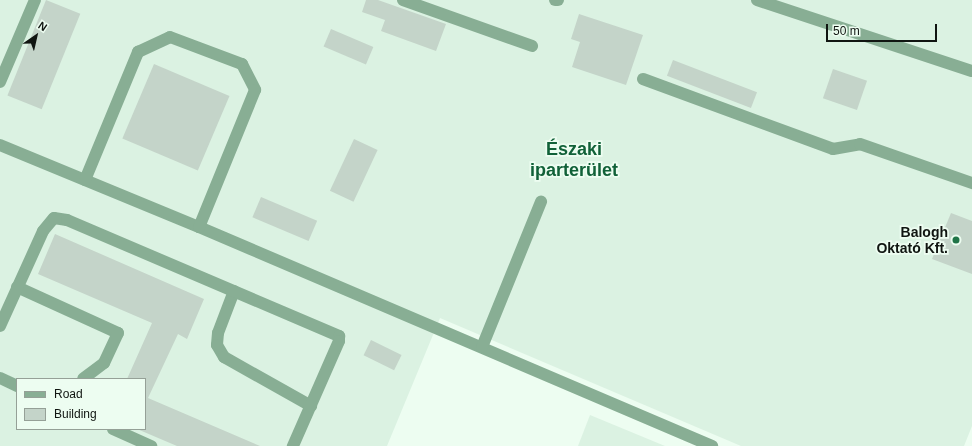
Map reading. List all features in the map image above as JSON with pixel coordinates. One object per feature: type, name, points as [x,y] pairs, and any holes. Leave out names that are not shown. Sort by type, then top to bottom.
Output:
[{"type":"lane","points":[[0,82],[35,0]]},
{"type":"lane","points":[[403,0],[532,46]]},
{"type":"lane","points":[[757,0],[972,71]]},
{"type":"lane","points":[[85,180],[138,52],[170,37],[242,64],[255,90],[199,227]]},
{"type":"lane","points":[[643,79],[833,149],[860,144],[972,184]]},
{"type":"lane","points":[[0,145],[199,227],[712,446]]},
{"type":"lane","points":[[482,348],[541,202]]},
{"type":"lane","points":[[0,326],[43,231],[54,218],[67,220],[338,336],[311,406],[293,446]]},
{"type":"lane","points":[[17,287],[118,333],[104,363],[84,378]]},
{"type":"lane","points":[[234,291],[218,333],[217,345],[224,357],[311,406]]},
{"type":"lane","points":[[0,378],[16,386]]},
{"type":"lane","points":[[115,430],[151,446]]},
{"type":"shaded area","points":[[0,0],[972,0],[972,426],[964,446],[741,446],[440,318],[387,446],[0,446]]},
{"type":"shaded area","points":[[590,415],[665,446],[578,446]]},
{"type":"building","points":[[46,0],[80,14],[42,109],[7,95]]},
{"type":"building","points":[[366,0],[378,0],[446,24],[436,51],[381,31],[385,20],[362,12]]},
{"type":"building","points":[[579,14],[643,35],[626,85],[572,67],[580,42],[571,39]]},
{"type":"building","points":[[331,29],[373,47],[366,64],[324,46]]},
{"type":"building","points":[[673,60],[757,92],[751,108],[667,76]]},
{"type":"building","points":[[154,64],[229,96],[198,171],[122,139]]},
{"type":"building","points":[[833,69],[867,81],[857,110],[823,98]]},
{"type":"building","points":[[354,139],[378,150],[353,202],[330,191]]},
{"type":"building","points":[[261,197],[317,221],[309,241],[252,217]]},
{"type":"building","name":"Balogh Oktató Kft.","points":[[951,213],[972,221],[972,274],[932,259]]},
{"type":"building","points":[[55,234],[204,299],[187,339],[178,334],[148,398],[260,446],[177,446],[139,430],[146,430],[146,378],[127,378],[152,323],[38,274]]},
{"type":"building","points":[[371,340],[402,355],[394,370],[364,355]]},
{"type":"place","name":"Balogh Oktató Kft.","points":[[956,240]]},
{"type":"district","name":"Északi iparterület","points":[[574,160]]}]
